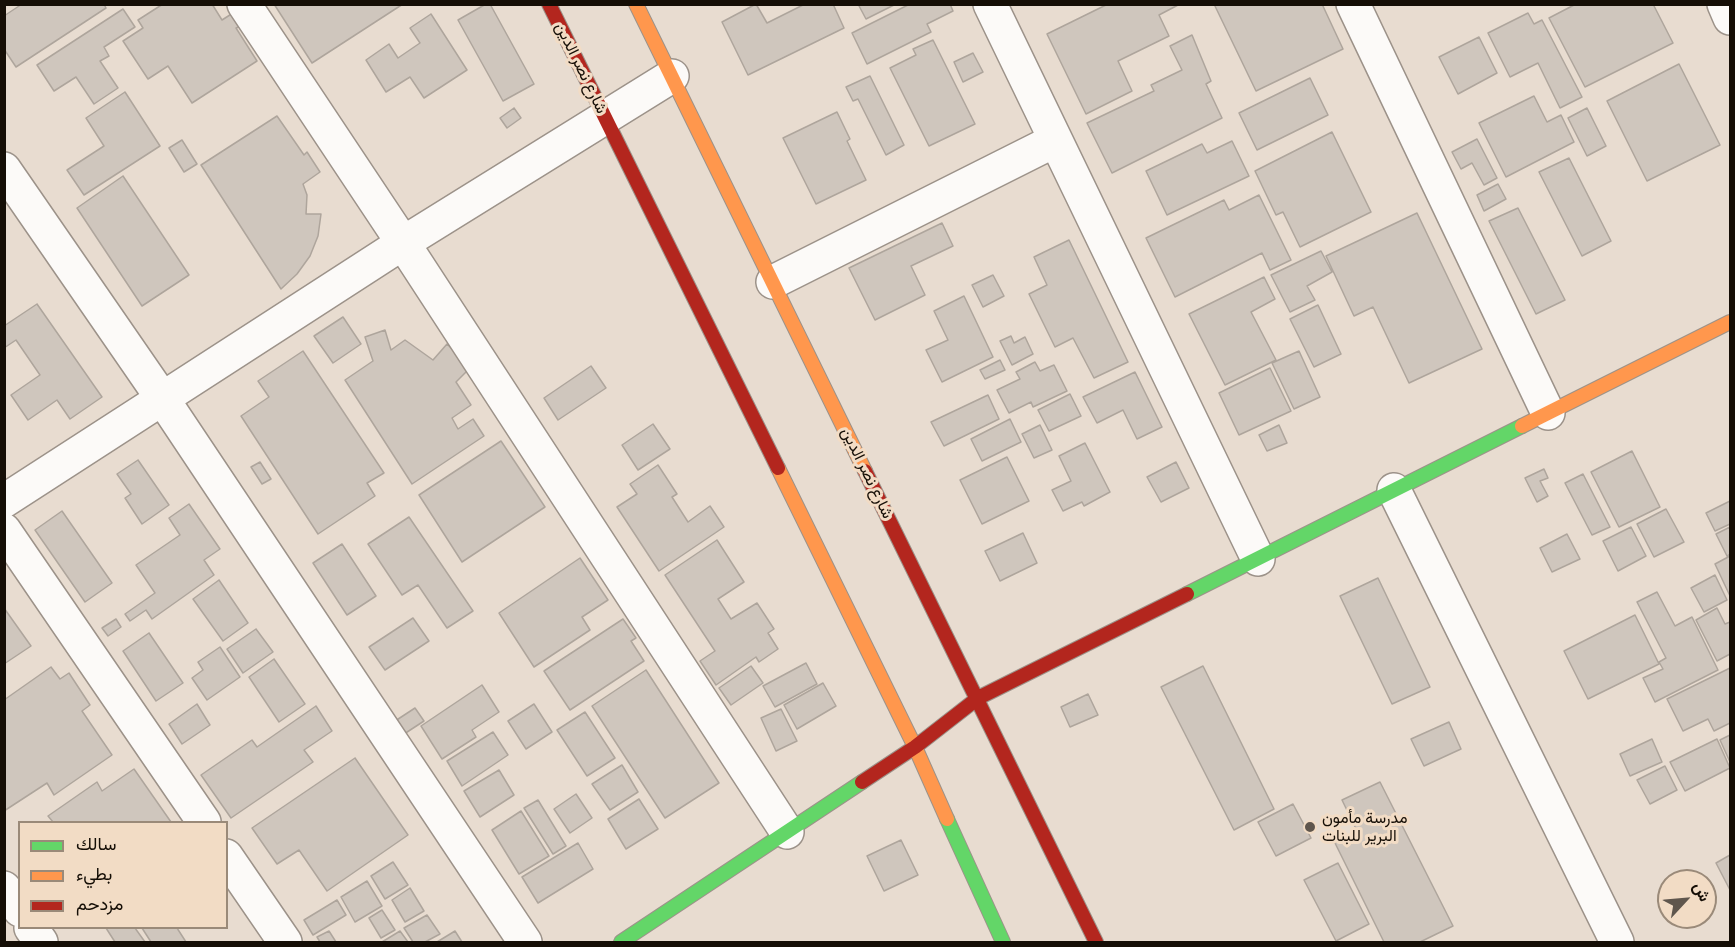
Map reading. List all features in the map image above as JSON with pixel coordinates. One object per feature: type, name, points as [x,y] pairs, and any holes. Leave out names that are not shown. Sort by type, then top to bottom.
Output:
[{"type":"street","points":[[244,4],[403,243],[787,832]]},
{"type":"street","name":"شارع نصر الدين","points":[[549,4],[915,747],[1003,942]]},
{"type":"street","name":"شارع نصر الدين","points":[[636,4],[1096,942]]},
{"type":"street","points":[[990,4],[1054,141],[1257,558]]},
{"type":"street","points":[[1353,4],[1548,413]]},
{"type":"street","points":[[1724,4],[1731,18]]},
{"type":"street","points":[[4,501],[403,243],[672,76]]},
{"type":"street","points":[[773,282],[1054,141]]},
{"type":"street","points":[[4,169],[162,398],[525,942]]},
{"type":"street","points":[[621,942],[915,747],[978,698],[1731,322]]},
{"type":"street","points":[[1394,490],[1617,942]]},
{"type":"street","points":[[4,530],[203,821]]},
{"type":"street","points":[[228,859],[285,942]]},
{"type":"street","points":[[4,888],[18,907]]},
{"type":"street","points":[[32,929],[41,942]]},
{"type":"building","points":[[22,4],[104,4],[106,8],[16,67],[4,49],[4,16]]},
{"type":"building","points":[[163,4],[212,4],[222,20],[233,13],[241,26],[236,28],[257,61],[192,103],[168,66],[148,79],[123,41],[143,28],[138,20]]},
{"type":"building","points":[[274,4],[403,4],[312,63]]},
{"type":"building","points":[[490,4],[534,84],[503,101],[458,20]]},
{"type":"building","points":[[756,4],[767,23],[805,4],[833,4],[844,28],[748,75],[722,22]]},
{"type":"building","points":[[858,4],[896,4],[866,19]]},
{"type":"building","points":[[910,4],[950,4],[953,11],[927,24],[931,32],[867,64],[852,33]]},
{"type":"building","points":[[1108,4],[1180,4],[1159,15],[1169,36],[1118,61],[1132,91],[1086,114],[1047,34]]},
{"type":"building","points":[[1214,4],[1322,4],[1343,49],[1256,91]]},
{"type":"building","points":[[1576,4],[1653,4],[1673,43],[1585,87],[1549,18]]},
{"type":"building","points":[[123,9],[135,27],[104,47],[109,56],[100,61],[118,88],[94,104],[76,77],[54,91],[37,65]]},
{"type":"building","points":[[1528,13],[1534,24],[1542,20],[1582,97],[1560,108],[1538,63],[1510,77],[1488,33]]},
{"type":"building","points":[[431,14],[467,70],[424,98],[410,77],[386,92],[366,60],[389,44],[398,58],[420,43],[410,28]]},
{"type":"building","points":[[1192,35],[1211,81],[1206,84],[1222,118],[1112,173],[1087,123],[1154,91],[1151,85],[1182,70],[1170,46]]},
{"type":"building","points":[[1479,37],[1497,73],[1458,94],[1439,57]]},
{"type":"building","points":[[933,40],[975,124],[929,146],[890,68],[916,55],[913,49]]},
{"type":"building","points":[[973,53],[983,72],[963,82],[954,62]]},
{"type":"building","points":[[1679,64],[1720,145],[1647,181],[1607,101]]},
{"type":"building","points":[[870,76],[904,145],[886,155],[858,99],[853,101],[846,87]]},
{"type":"building","points":[[1310,78],[1328,115],[1257,150],[1239,113]]},
{"type":"building","points":[[125,92],[160,146],[84,195],[67,170],[104,146],[86,118]]},
{"type":"building","points":[[1534,96],[1547,122],[1561,115],[1574,142],[1506,177],[1479,123]]},
{"type":"building","points":[[514,108],[521,118],[507,128],[500,118]]},
{"type":"building","points":[[1587,108],[1606,146],[1587,156],[1568,118]]},
{"type":"building","points":[[837,112],[850,139],[847,141],[866,180],[816,204],[783,138]]},
{"type":"building","points":[[277,116],[304,155],[307,152],[320,172],[303,184],[307,195],[306,214],[321,214],[318,236],[310,256],[297,274],[281,289],[201,165]]},
{"type":"building","points":[[1332,132],[1371,212],[1300,247],[1283,212],[1276,215],[1255,171]]},
{"type":"building","points":[[1477,139],[1497,178],[1484,185],[1472,163],[1461,169],[1452,152]]},
{"type":"building","points":[[182,140],[197,164],[184,172],[169,148]]},
{"type":"building","points":[[1232,141],[1249,176],[1167,215],[1146,171],[1202,144],[1207,153]]},
{"type":"building","points":[[1569,158],[1611,241],[1582,256],[1539,172]]},
{"type":"building","points":[[123,176],[189,275],[142,306],[77,208]]},
{"type":"building","points":[[1498,184],[1506,199],[1484,211],[1477,195]]},
{"type":"building","points":[[1259,195],[1291,260],[1270,270],[1262,253],[1175,297],[1146,238],[1224,200],[1229,210]]},
{"type":"building","points":[[1518,208],[1565,300],[1536,314],[1489,221]]},
{"type":"building","points":[[1417,213],[1482,349],[1409,383],[1373,307],[1354,316],[1326,256]]},
{"type":"building","points":[[942,223],[953,246],[911,266],[925,295],[875,320],[849,268]]},
{"type":"building","points":[[1069,240],[1128,362],[1094,378],[1073,338],[1055,347],[1029,294],[1047,285],[1034,257]]},
{"type":"building","points":[[1321,251],[1332,272],[1307,286],[1315,300],[1290,312],[1271,275]]},
{"type":"building","points":[[993,275],[1004,296],[983,307],[972,285]]},
{"type":"building","points":[[1264,277],[1275,299],[1251,312],[1276,360],[1225,385],[1189,314]]},
{"type":"building","points":[[964,296],[993,357],[942,382],[926,350],[948,340],[934,311]]},
{"type":"building","points":[[37,304],[102,397],[70,419],[57,400],[28,420],[11,395],[40,375],[16,340],[4,348],[4,326]]},
{"type":"building","points":[[1318,305],[1341,354],[1314,367],[1290,319]]},
{"type":"building","points":[[343,317],[361,344],[333,363],[314,336]]},
{"type":"building","points":[[385,330],[391,350],[405,340],[433,360],[447,344],[471,367],[456,382],[471,405],[452,418],[458,429],[473,419],[484,436],[412,484],[345,380],[373,361],[365,337]]},
{"type":"building","points":[[1011,336],[1014,343],[1025,337],[1033,354],[1012,365],[1000,341]]},
{"type":"building","points":[[303,351],[384,473],[367,483],[375,496],[318,534],[241,416],[269,397],[258,381]]},
{"type":"building","points":[[1299,351],[1320,397],[1294,409],[1272,363]]},
{"type":"building","points":[[1000,360],[1005,370],[985,379],[980,370]]},
{"type":"building","points":[[1035,362],[1040,371],[1054,365],[1067,391],[1033,407],[1031,402],[1009,413],[997,390],[1020,379],[1016,372]]},
{"type":"building","points":[[591,366],[606,388],[558,420],[544,398]]},
{"type":"building","points":[[1270,368],[1291,411],[1239,435],[1219,393]]},
{"type":"building","points":[[1135,372],[1162,427],[1137,439],[1123,410],[1097,423],[1083,397]]},
{"type":"building","points":[[1070,394],[1081,416],[1049,431],[1038,410]]},
{"type":"building","points":[[988,395],[999,419],[944,446],[931,422]]},
{"type":"building","points":[[1010,419],[1021,442],[982,461],[971,439]]},
{"type":"building","points":[[653,424],[670,449],[638,470],[622,445]]},
{"type":"building","points":[[1040,425],[1052,450],[1034,458],[1022,434]]},
{"type":"building","points":[[1279,425],[1287,443],[1267,451],[1259,435]]},
{"type":"building","points":[[501,441],[545,507],[462,562],[419,495]]},
{"type":"building","points":[[1085,443],[1110,492],[1084,506],[1082,502],[1063,511],[1052,490],[1071,481],[1059,456]]},
{"type":"building","points":[[1632,451],[1660,507],[1619,527],[1591,472]]},
{"type":"building","points":[[1007,457],[1029,501],[982,524],[960,480]]},
{"type":"building","points":[[138,460],[169,505],[142,524],[125,498],[131,494],[117,474]]},
{"type":"building","points":[[260,462],[271,479],[262,484],[251,467]]},
{"type":"building","points":[[1176,462],[1189,488],[1161,502],[1147,477]]},
{"type":"building","points":[[658,465],[677,494],[672,497],[688,522],[710,506],[724,527],[659,571],[617,507],[637,494],[630,484]]},
{"type":"building","points":[[1544,469],[1548,478],[1540,481],[1548,496],[1537,502],[1525,478]]},
{"type":"building","points":[[1583,474],[1610,527],[1592,535],[1565,483]]},
{"type":"building","points":[[1730,501],[1730,524],[1715,531],[1706,513]]},
{"type":"building","points":[[189,504],[220,549],[204,560],[214,575],[152,619],[146,610],[130,621],[125,614],[155,593],[136,565],[180,535],[169,518]]},
{"type":"building","points":[[1666,509],[1684,542],[1654,557],[1637,524]]},
{"type":"building","points":[[62,511],[112,583],[85,602],[35,530]]},
{"type":"building","points":[[409,517],[473,611],[447,628],[418,585],[402,595],[368,544]]},
{"type":"building","points":[[1631,527],[1646,556],[1618,571],[1603,541]]},
{"type":"building","points":[[1730,527],[1730,554],[1727,556],[1716,534]]},
{"type":"building","points":[[1023,533],[1037,563],[1000,581],[985,551]]},
{"type":"building","points":[[1567,534],[1580,559],[1552,572],[1540,548]]},
{"type":"building","points":[[717,540],[744,582],[718,599],[731,619],[757,603],[774,629],[768,633],[778,649],[759,662],[756,657],[716,685],[700,661],[715,651],[665,575]]},
{"type":"building","points":[[342,544],[376,596],[347,615],[313,563]]},
{"type":"building","points":[[1730,556],[1730,596],[1715,564]]},
{"type":"building","points":[[580,558],[608,600],[582,617],[590,630],[534,667],[499,613]]},
{"type":"building","points":[[1715,575],[1727,600],[1704,612],[1691,588]]},
{"type":"building","points":[[1378,578],[1430,687],[1392,704],[1340,596]]},
{"type":"building","points":[[219,580],[248,623],[223,641],[193,599]]},
{"type":"building","points":[[1657,592],[1675,626],[1692,617],[1718,670],[1655,702],[1643,678],[1663,669],[1659,662],[1666,658],[1637,602]]},
{"type":"building","points":[[4,608],[31,646],[4,664]]},
{"type":"building","points":[[1717,608],[1725,624],[1730,622],[1730,654],[1717,661],[1696,620]]},
{"type":"building","points":[[1635,615],[1659,664],[1588,699],[1564,651]]},
{"type":"building","points":[[413,618],[429,641],[385,670],[369,647]]},
{"type":"building","points":[[116,619],[121,627],[108,636],[102,628]]},
{"type":"building","points":[[623,619],[636,638],[631,641],[644,661],[570,710],[544,671]]},
{"type":"building","points":[[256,629],[273,652],[243,673],[227,649]]},
{"type":"building","points":[[149,633],[183,683],[156,701],[123,651]]},
{"type":"building","points":[[220,647],[240,677],[207,700],[192,678],[203,670],[198,662]]},
{"type":"building","points":[[274,659],[305,704],[279,722],[249,677]]},
{"type":"building","points":[[806,663],[817,684],[775,707],[763,686]]},
{"type":"building","points":[[751,666],[763,683],[731,705],[719,688]]},
{"type":"building","points":[[1203,666],[1274,809],[1234,830],[1161,687]]},
{"type":"building","points":[[51,667],[60,679],[69,673],[90,705],[82,711],[112,755],[54,795],[47,783],[4,811],[4,700]]},
{"type":"building","points":[[1730,668],[1730,723],[1714,731],[1708,719],[1683,731],[1667,699]]},
{"type":"building","points":[[646,670],[719,783],[665,818],[592,706]]},
{"type":"building","points":[[823,683],[836,706],[797,729],[784,705]]},
{"type":"building","points":[[482,685],[499,712],[472,730],[476,737],[442,759],[421,726]]},
{"type":"building","points":[[1088,694],[1098,715],[1070,727],[1061,707]]},
{"type":"building","points":[[197,704],[210,725],[182,744],[169,724]]},
{"type":"building","points":[[534,704],[552,732],[526,749],[508,721]]},
{"type":"building","points":[[316,706],[332,731],[304,750],[313,762],[231,818],[201,775],[252,740],[257,747]]},
{"type":"building","points":[[415,708],[424,721],[398,738],[389,725]]},
{"type":"building","points":[[781,709],[797,741],[776,751],[761,718]]},
{"type":"building","points":[[585,712],[615,758],[587,776],[557,730]]},
{"type":"building","points":[[1449,722],[1461,749],[1424,766],[1411,739]]},
{"type":"building","points":[[493,732],[508,755],[462,786],[447,761]]},
{"type":"building","points":[[1730,735],[1730,762],[1720,740]]},
{"type":"building","points":[[1652,739],[1662,762],[1630,776],[1620,754]]},
{"type":"building","points":[[1717,739],[1730,768],[1685,791],[1670,762]]},
{"type":"building","points":[[355,758],[408,835],[327,891],[299,850],[277,864],[252,828]]},
{"type":"building","points":[[622,765],[638,792],[610,810],[592,784]]},
{"type":"building","points":[[1665,766],[1677,790],[1650,804],[1637,780]]},
{"type":"building","points":[[134,769],[170,821],[52,821],[48,816],[97,782],[102,791]]},
{"type":"building","points":[[499,770],[514,795],[480,817],[464,791]]},
{"type":"building","points":[[1380,782],[1453,926],[1420,942],[1384,942],[1335,843],[1357,831],[1342,800]]},
{"type":"building","points":[[576,794],[592,818],[570,833],[554,809]]},
{"type":"building","points":[[639,799],[658,829],[626,849],[608,819]]},
{"type":"building","points":[[538,800],[566,846],[553,854],[524,808]]},
{"type":"building","points":[[1293,804],[1311,838],[1276,856],[1258,822]]},
{"type":"building","points":[[521,811],[549,856],[519,874],[492,830]]},
{"type":"building","points":[[901,840],[918,875],[884,891],[867,856]]},
{"type":"building","points":[[578,843],[593,869],[538,903],[522,877]]},
{"type":"building","points":[[1730,855],[1730,890],[1716,863]]},
{"type":"building","points":[[393,862],[408,885],[385,899],[371,876]]},
{"type":"building","points":[[1338,863],[1369,924],[1336,941],[1304,880]]},
{"type":"building","points":[[367,881],[382,906],[355,922],[341,897]]},
{"type":"building","points":[[410,888],[424,911],[405,922],[392,900]]},
{"type":"building","points":[[337,900],[346,915],[313,935],[304,920]]},
{"type":"building","points":[[382,910],[395,930],[381,938],[369,918]]},
{"type":"building","points":[[427,915],[440,934],[425,942],[413,942],[404,928]]},
{"type":"building","points":[[107,929],[136,929],[145,942],[115,942]]},
{"type":"building","points":[[143,929],[178,929],[186,942],[151,942]]},
{"type":"building","points":[[329,931],[336,942],[320,942],[317,937]]},
{"type":"building","points":[[400,931],[408,942],[382,942]]},
{"type":"building","points":[[455,931],[462,942],[437,942]]},
{"type":"traffic: fast","points":[[1187,594],[1522,426]]},
{"type":"traffic: fast","points":[[621,942],[862,782]]},
{"type":"traffic: fast","points":[[947,819],[1003,942]]},
{"type":"traffic: slow","points":[[636,4],[865,471]]},
{"type":"traffic: slow","points":[[1522,426],[1730,322]]},
{"type":"traffic: slow","points":[[778,468],[915,747],[947,819]]},
{"type":"traffic: jam","points":[[549,4],[778,468]]},
{"type":"traffic: jam","points":[[865,471],[1096,942]]},
{"type":"traffic: jam","points":[[862,782],[915,747],[978,698],[1187,594]]},
{"type":"place","name":"مدرسة مأمون البرير للبنات","points":[[1310,827]]}]
